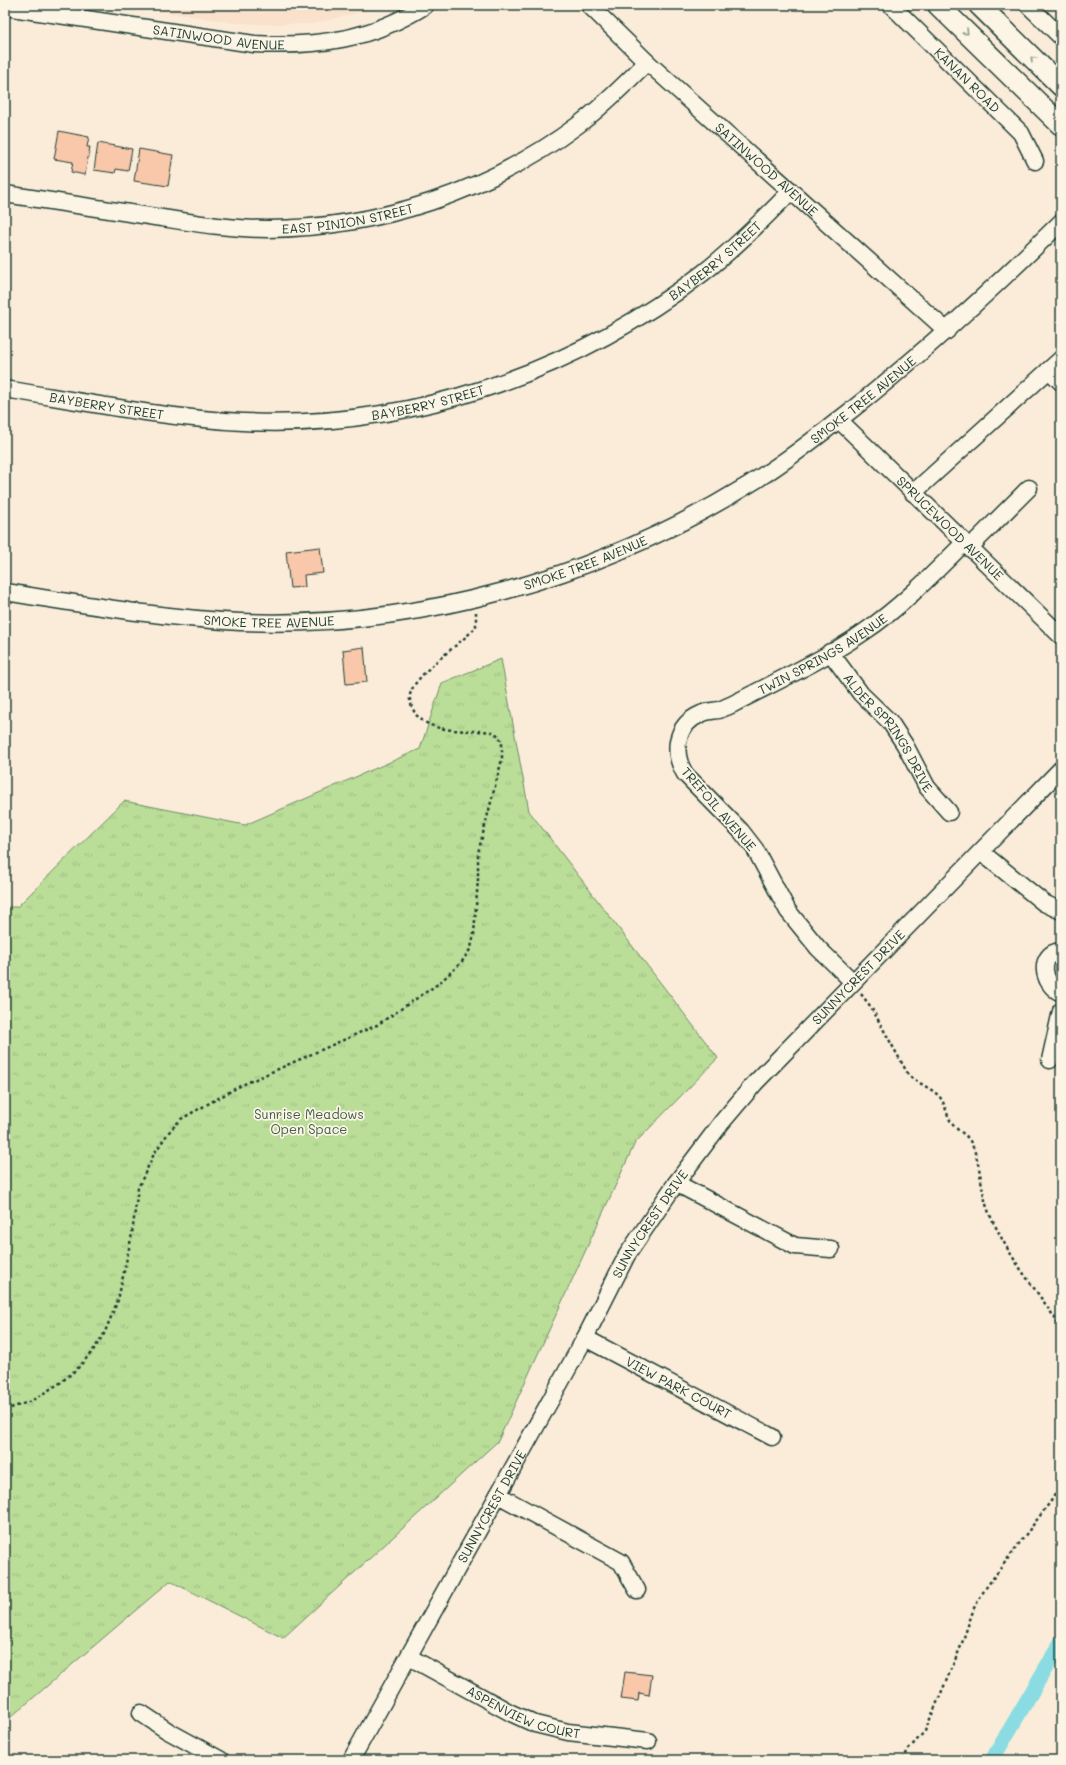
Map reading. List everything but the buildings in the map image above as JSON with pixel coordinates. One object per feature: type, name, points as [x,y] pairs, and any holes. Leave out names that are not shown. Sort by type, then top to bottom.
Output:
[{"type":"main road","points":[[938,5],[1061,125]]},
{"type":"main road","points":[[979,5],[1061,86]]},
{"type":"street","name":"SATINWOOD AVENUE","points":[[5,7],[254,44],[275,45],[347,40],[394,23],[426,5]]},
{"type":"street","name":"SATINWOOD AVENUE","points":[[589,5],[647,62],[947,331]]},
{"type":"street","name":"KANAN ROAD","points":[[891,5],[1021,133],[1035,161]]},
{"type":"street","points":[[1028,5],[1061,37]]},
{"type":"street","name":"EAST PINION STREET","points":[[5,194],[216,225],[266,229],[322,226],[368,219],[422,205],[459,192],[500,174],[539,151],[578,124],[611,97],[647,62]]},
{"type":"street","name":"BAYBERRY STREET","points":[[5,390],[194,419],[244,422],[287,423],[330,420],[377,414],[434,403],[495,386],[550,365],[603,339],[656,307],[704,272],[749,234],[791,191]]},
{"type":"street","name":"SMOKE TREE AVENUE","points":[[5,592],[153,614],[240,622],[287,622],[340,620],[395,613],[473,598],[551,577],[603,558],[653,536],[750,484],[795,453],[894,376],[947,331],[1061,222]]},
{"type":"street","points":[[913,493],[1061,359]]},
{"type":"street","points":[[1049,370],[1061,382]]},
{"type":"street","name":"SPRUCEWOOD AVENUE","points":[[839,420],[966,546],[1061,636]]},
{"type":"street","name":"TWIN SPRINGS AVENUE","points":[[677,748],[679,734],[693,717],[702,713],[720,710],[733,704],[830,652],[864,632],[897,608],[1028,488]]},
{"type":"street","name":"ALDER SPRINGS DRIVE","points":[[830,652],[861,694],[890,722],[905,745],[926,787],[949,812]]},
{"type":"street","name":"TREFOIL AVENUE","points":[[677,748],[676,753],[679,764],[685,774],[741,831],[755,849],[788,911],[818,948],[853,982]]},
{"type":"street","name":"SUNNYCREST DRIVE","points":[[351,1760],[585,1338],[628,1255],[676,1183],[722,1122],[755,1083],[1061,769]]},
{"type":"street","points":[[981,852],[1044,903],[1061,911]]},
{"type":"street","points":[[1061,951],[1051,955],[1046,962],[1044,970],[1046,978],[1051,986],[1061,993]]},
{"type":"street","points":[[1050,1060],[1061,1011]]},
{"type":"street","points":[[676,1183],[795,1246],[831,1249]]},
{"type":"street","name":"VIEW PARK COURT","points":[[585,1338],[772,1436]]},
{"type":"street","points":[[498,1495],[621,1562],[637,1590]]},
{"type":"street","name":"ASPENVIEW COURT","points":[[408,1657],[511,1713],[536,1724],[568,1732],[648,1741]]},
{"type":"street","points":[[141,1713],[168,1731],[221,1760]]},
{"type":"path","points":[[5,1410],[31,1401],[60,1383],[77,1369],[92,1352],[104,1334],[118,1300],[132,1234],[138,1188],[155,1152],[169,1132],[181,1119],[240,1086],[377,1025],[438,984],[461,963],[471,948],[474,934],[478,880],[478,853],[502,759],[502,743],[499,736],[493,732],[441,728],[428,724],[418,718],[412,708],[410,695],[418,679],[466,638],[476,627],[473,598]]},
{"type":"path","points":[[853,982],[871,1007],[908,1074],[916,1082],[938,1095],[953,1126],[970,1140],[975,1152],[985,1202],[998,1230],[1026,1279],[1061,1328]]},
{"type":"path","points":[[1061,1384],[1057,1402],[1061,1429]]},
{"type":"path","points":[[903,1760],[908,1750],[925,1730],[974,1608],[996,1572],[1051,1501],[1060,1486],[1061,1480]]},
{"type":"shaded area","points":[[122,5],[383,5],[377,8],[313,24],[257,24],[235,23]]},
{"type":"green space","name":"Sunrise Meadows Open Space","points":[[501,659],[529,811],[718,1058],[635,1143],[498,1441],[283,1638],[170,1581],[5,1722],[5,907],[17,907],[124,801],[245,825],[420,749],[442,683]]},
{"type":"waterway","points":[[992,1760],[1061,1642]]}]
